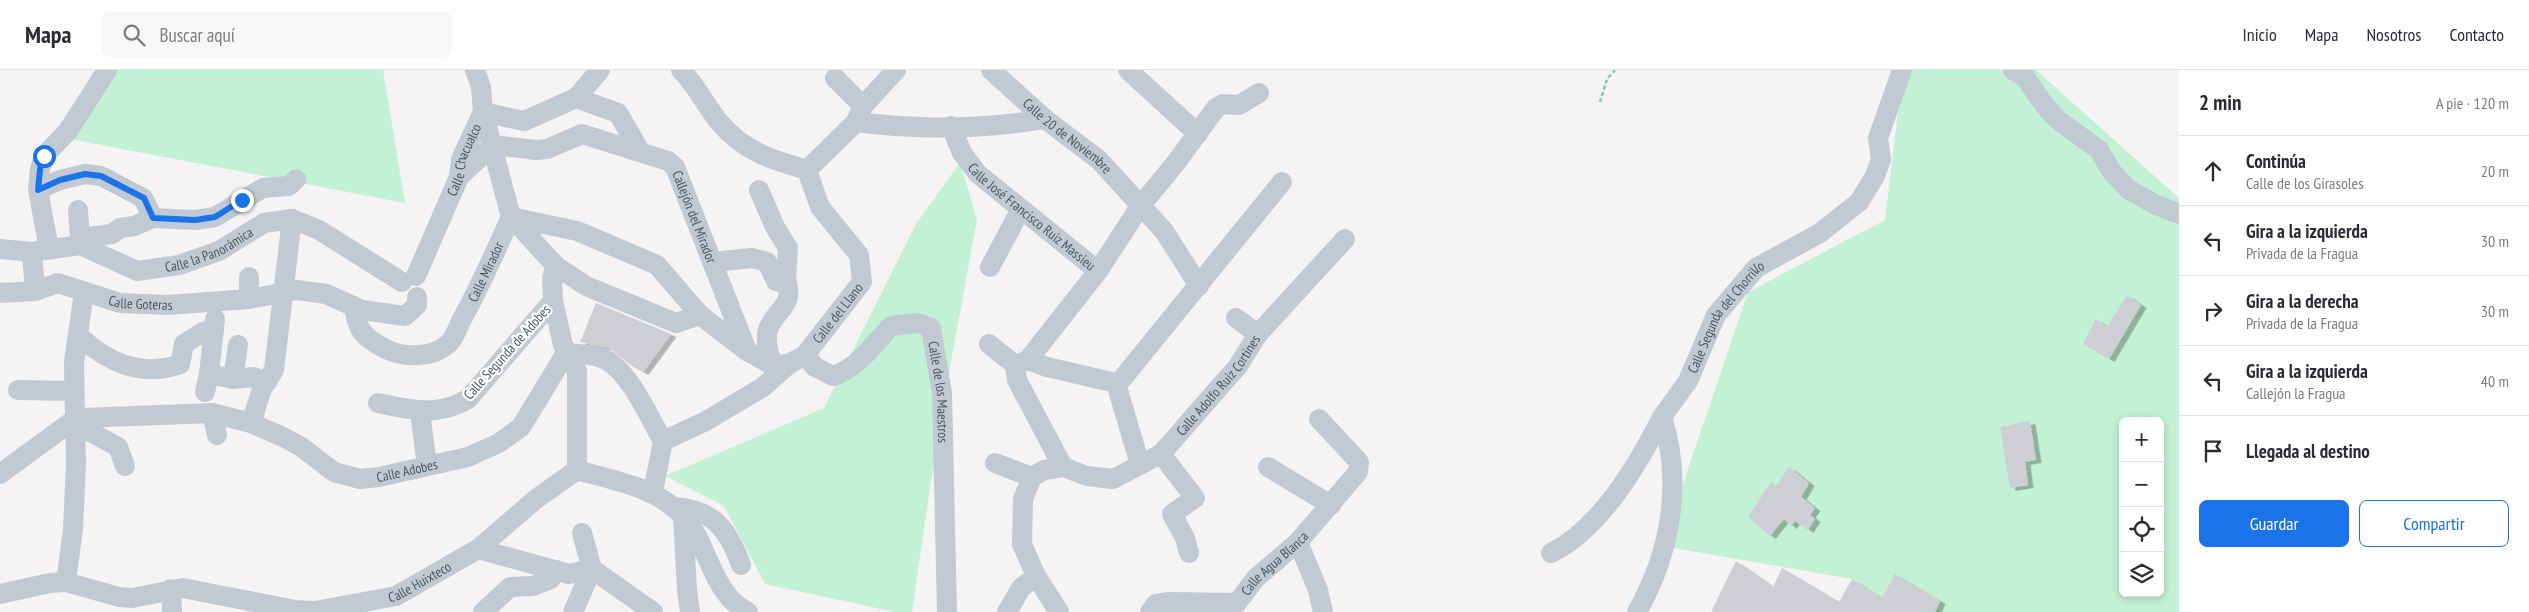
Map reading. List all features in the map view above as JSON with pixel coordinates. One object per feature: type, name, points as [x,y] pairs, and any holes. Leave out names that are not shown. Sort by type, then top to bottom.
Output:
[{"type":"street","points":[[35,291],[41,251],[38,190],[40,169],[44,156],[68,131],[106,70]]},
{"type":"street","points":[[475,70],[481,86],[483,112],[512,217],[556,266],[586,286],[676,323],[700,315]]},
{"type":"street","name":"Calle Chacualco","points":[[409,279],[459,177],[461,159],[483,112],[524,121],[576,98],[600,70]]},
{"type":"street","points":[[684,72],[720,123],[743,144],[763,157],[807,170],[860,114],[896,70]]},
{"type":"street","name":"Calle 20 de Noviembre","points":[[991,70],[1045,119],[1099,160],[1141,205]]},
{"type":"street","points":[[1128,70],[1198,134]]},
{"type":"street","name":"Calle Segunda del Chorrillo","points":[[1551,553],[1568,545],[1586,528],[1638,464],[1662,417],[1688,381],[1716,315],[1756,268],[1820,233],[1859,202],[1875,176],[1881,159],[1878,138],[1902,70]]},
{"type":"street","points":[[2013,70],[2025,77],[2045,106],[2058,120],[2099,150],[2112,172],[2128,189],[2154,204],[2179,214]]},
{"type":"street","points":[[835,78],[860,114],[912,128],[1020,124],[1045,119]]},
{"type":"street","name":"Calle José Francisco Ruiz Massieu","points":[[951,126],[969,165],[1098,271],[1141,205],[1198,134],[1216,108],[1223,104],[1239,105],[1259,93]]},
{"type":"street","points":[[576,98],[618,113],[640,151]]},
{"type":"street","name":"Callejón del Mirador","points":[[493,145],[536,150],[547,148],[582,134],[668,160],[676,167],[747,351]]},
{"type":"street","points":[[459,177],[493,145]]},
{"type":"street","name":"Calle del Llano","points":[[663,441],[706,421],[763,387],[862,282],[860,255],[820,207],[807,170]]},
{"type":"street","points":[[38,190],[60,180],[85,174],[101,176],[144,198],[153,218]]},
{"type":"street","points":[[0,249],[41,251],[112,234],[120,228],[134,226],[153,218],[195,220],[215,217],[263,188],[289,186],[296,179]]},
{"type":"street","points":[[989,344],[1021,362],[1116,383],[1122,379],[1199,286],[1282,182]]},
{"type":"street","points":[[759,190],[775,227],[788,248],[783,281],[790,292],[788,300],[770,325],[766,339],[788,361]]},
{"type":"street","points":[[1141,205],[1164,231],[1199,286]]},
{"type":"street","points":[[990,267],[1021,209]]},
{"type":"street","points":[[78,210],[80,241]]},
{"type":"street","points":[[512,217],[577,231],[657,265],[700,315],[747,351],[788,361]]},
{"type":"street","name":"Calle Mirador","points":[[354,306],[359,329],[366,338],[396,354],[409,356],[436,351],[449,344],[476,295],[512,217]]},
{"type":"street","points":[[258,432],[262,389],[274,370],[292,219],[319,230],[409,279],[404,295],[417,297],[417,305],[405,316],[376,312],[354,306]]},
{"type":"street","name":"Calle la Panorámica","points":[[80,241],[137,271],[179,265],[219,251],[264,223],[292,219]]},
{"type":"street","name":"Calle Adolfo Ruiz Cortines","points":[[1063,467],[1087,476],[1113,479],[1161,454],[1238,366],[1258,334],[1345,239]]},
{"type":"street","points":[[713,262],[752,258],[767,262],[776,281],[783,281]]},
{"type":"street","name":"Calle Segunda de Adobes","points":[[420,412],[455,406],[468,399],[553,302],[552,278],[556,266]]},
{"type":"street","points":[[1059,612],[1036,576],[1022,544],[1023,499],[1032,477],[1044,470],[1063,467],[1017,380],[1021,362],[1098,271]]},
{"type":"street","points":[[249,277],[249,300]]},
{"type":"street","name":"Calle Goteras","points":[[0,293],[35,291],[58,283],[120,303],[168,305],[249,300],[284,291],[297,290],[318,292],[354,306]]},
{"type":"street","points":[[66,582],[73,529],[78,418],[74,390],[74,362],[84,292]]},
{"type":"street","points":[[217,302],[207,383],[254,377],[266,382]]},
{"type":"street","points":[[553,302],[566,353],[577,371],[577,470],[653,492],[678,511],[703,544],[725,594],[732,602],[748,612]]},
{"type":"street","points":[[1236,318],[1258,334]]},
{"type":"street","name":"Calle de los Maestros","points":[[788,361],[815,367],[833,376],[842,373],[859,360],[891,326],[918,323],[931,328],[942,393],[947,612]]},
{"type":"street","points":[[79,336],[95,351],[122,366],[149,369],[180,364],[184,344],[203,332],[214,330]]},
{"type":"street","points":[[233,379],[238,345]]},
{"type":"street","points":[[566,353],[594,356],[608,361],[626,378],[663,441],[653,492]]},
{"type":"street","name":"Calle Adobes","points":[[78,418],[212,413],[258,432],[300,446],[334,472],[360,479],[468,457],[499,443],[521,427],[566,353]]},
{"type":"street","points":[[1116,383],[1140,465]]},
{"type":"street","points":[[18,390],[74,390]]},
{"type":"street","points":[[378,403],[420,412],[427,466]]},
{"type":"street","points":[[212,413],[217,435]]},
{"type":"street","points":[[1637,612],[1653,577],[1671,519],[1673,461],[1662,417]]},
{"type":"street","points":[[0,474],[78,418]]},
{"type":"street","points":[[78,418],[85,429],[118,447],[125,466]]},
{"type":"street","name":"Calle Agua Blanca","points":[[1150,612],[1156,604],[1169,602],[1237,603],[1256,578],[1298,542],[1331,505],[1358,472],[1359,462],[1319,419]]},
{"type":"street","points":[[1161,454],[1195,498],[1172,514],[1185,538],[1189,554]]},
{"type":"street","points":[[0,461],[24,455]]},
{"type":"street","points":[[995,463],[1032,477]]},
{"type":"street","points":[[1268,467],[1331,505]]},
{"type":"street","name":"Calle Huixteco","points":[[0,594],[50,583],[66,582],[119,597],[132,598],[183,588],[295,610],[315,611],[396,596],[478,548],[536,499],[577,470]]},
{"type":"street","points":[[678,511],[706,513],[721,527],[736,552],[740,565]]},
{"type":"street","points":[[678,511],[687,554],[686,590],[690,612]]},
{"type":"street","points":[[574,612],[592,569],[582,533]]},
{"type":"street","points":[[1298,542],[1318,590],[1322,612]]},
{"type":"street","points":[[478,548],[569,574],[592,569],[653,612]]},
{"type":"street","points":[[483,612],[510,587],[533,586],[551,579],[556,570]]},
{"type":"street","points":[[1007,612],[1021,588],[1036,576]]},
{"type":"street","points":[[171,589],[172,612]]},
{"type":"path","points":[[1600,102],[1607,79],[1615,70]]},
{"type":"green space","points":[[112,70],[383,70],[405,203],[70,139]]},
{"type":"green space","points":[[1903,70],[2036,70],[2179,198],[2179,612],[1905,612],[1852,579],[1662,546],[1748,292],[1885,220]]},
{"type":"green space","points":[[959,164],[977,220],[939,427],[912,612],[895,612],[765,584],[724,506],[665,476],[824,408],[916,224]]},
{"type":"building","points":[[2127,295],[2141,305],[2109,359],[2083,344],[2096,319],[2107,327]]},
{"type":"building","points":[[596,303],[671,334],[643,372],[609,348],[580,342]]},
{"type":"building","points":[[2030,421],[2036,460],[2025,462],[2028,485],[2010,488],[2000,427]]},
{"type":"building","points":[[1789,467],[1809,483],[1801,497],[1815,508],[1810,515],[1815,519],[1808,530],[1795,521],[1791,526],[1784,519],[1770,536],[1748,517],[1771,482],[1776,486]]},
{"type":"building","points":[[1736,561],[1773,587],[1782,568],[1839,602],[1852,579],[1882,598],[1895,574],[1940,601],[1935,612],[1711,612]]},
{"type":"route","points":[[44,156],[40,169],[38,190],[60,180],[85,174],[101,176],[144,198],[153,218],[195,220],[215,217],[242,200]]}]
